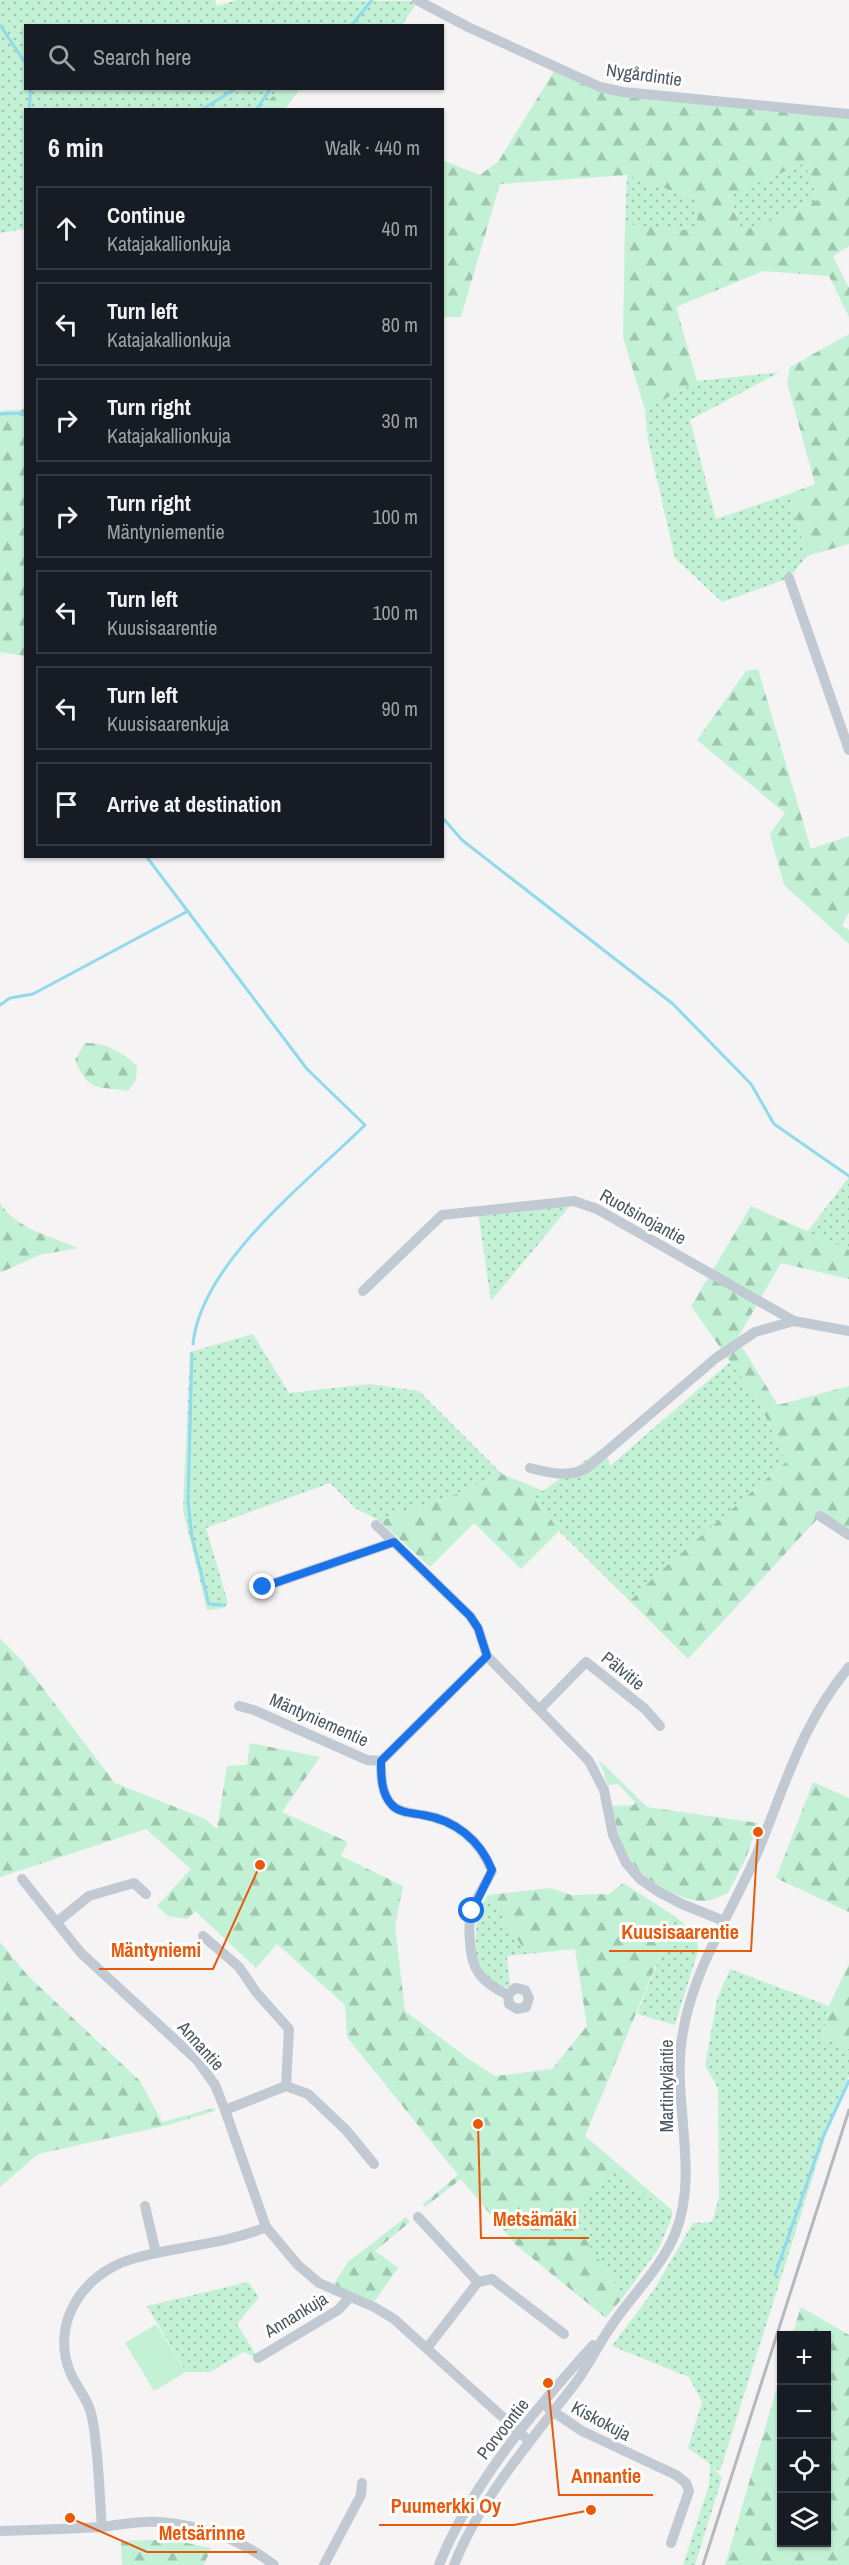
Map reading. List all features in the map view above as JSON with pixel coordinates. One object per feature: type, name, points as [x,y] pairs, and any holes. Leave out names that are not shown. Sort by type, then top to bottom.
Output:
[{"type":"street","name":"Nygårdintie","points":[[417,0],[468,27],[600,87],[623,92],[849,114]]},
{"type":"street","points":[[789,578],[849,750]]},
{"type":"street","name":"Ruotsinojantie","points":[[363,1291],[442,1215],[574,1201],[597,1209],[794,1321],[849,1330]]},
{"type":"street","points":[[530,1468],[569,1475],[587,1468],[716,1358],[755,1332],[794,1321]]},
{"type":"street","points":[[820,1516],[849,1535]]},
{"type":"street","points":[[376,1525],[470,1616],[478,1628],[487,1656],[590,1761],[604,1790],[617,1846],[626,1863],[640,1879],[682,1904],[724,1921]]},
{"type":"street","points":[[263,1587],[394,1542]]},
{"type":"street","name":"Mäntyniementie","points":[[239,1706],[254,1710],[367,1760],[381,1761],[487,1656]]},
{"type":"street","name":"Pälvitie","points":[[540,1709],[586,1662],[645,1709],[660,1726]]},
{"type":"street","name":"Martinkyläntie","points":[[666,2253],[681,2216],[685,2184],[679,2069],[682,2037],[690,2002],[724,1921],[755,1858],[790,1766],[811,1720],[849,1667]]},
{"type":"street","points":[[381,1761],[382,1784],[390,1804],[397,1809],[444,1820],[459,1827],[487,1857],[492,1870],[472,1911],[469,1926],[470,1955],[475,1970],[484,1980],[508,1995]]},
{"type":"street","name":"Annantie","points":[[22,1879],[81,1953],[197,2060],[214,2085],[225,2109],[266,2227],[298,2265],[319,2283],[374,2307],[394,2319],[529,2441]]},
{"type":"street","points":[[57,1922],[88,1896],[134,1883],[146,1894]]},
{"type":"street","points":[[203,1936],[239,1967],[256,1992],[289,2029],[286,2086]]},
{"type":"street","points":[[225,2109],[286,2086],[308,2094],[346,2130],[374,2164]]},
{"type":"street","points":[[145,2206],[156,2253]]},
{"type":"street","points":[[418,2217],[478,2282]]},
{"type":"street","points":[[102,2527],[92,2414],[70,2372],[64,2342],[72,2305],[90,2282],[106,2269],[132,2259],[266,2227]]},
{"type":"street","name":"Porvoontie","points":[[439,2565],[450,2537],[479,2488],[519,2433],[611,2325],[666,2253]]},
{"type":"street","points":[[427,2348],[478,2282],[492,2279],[564,2334]]},
{"type":"street","name":"Annankuja","points":[[258,2358],[338,2310],[350,2297]]},
{"type":"street","name":"Porvoontie","points":[[454,2565],[463,2542],[489,2495],[579,2378],[611,2325]]},
{"type":"street","name":"Kiskokuja","points":[[543,2404],[582,2431],[676,2475],[686,2482],[689,2491],[671,2543]]},
{"type":"street","points":[[324,2565],[361,2495],[362,2483]]},
{"type":"street","points":[[0,2531],[159,2522],[206,2530],[246,2546],[274,2565]]},
{"type":"green space","points":[[0,0],[215,0],[217,6],[237,0],[418,1],[403,24],[24,24],[24,90],[287,90],[272,97],[264,108],[24,108],[24,229],[0,233]]},
{"type":"green space","points":[[556,68],[600,87],[849,114],[849,246],[833,256],[849,288],[849,317],[829,276],[763,271],[676,307],[697,381],[645,410],[623,337],[625,224],[696,231],[699,200],[627,175],[500,184],[461,317],[444,317],[444,161],[480,175],[498,162]],"holes":[[[805,163],[818,200],[742,231],[729,195]]]},
{"type":"green space","points":[[285,90],[299,90],[286,108],[264,108],[272,97]]},
{"type":"green space","points":[[805,163],[818,200],[742,231],[729,194]]},
{"type":"green space","points":[[627,175],[699,200],[697,232],[625,224]]},
{"type":"green space","points":[[849,334],[849,544],[807,556],[789,494],[815,484],[787,382],[790,367]]},
{"type":"green space","points":[[780,372],[690,420],[716,519],[789,494],[807,556],[789,578],[722,602],[675,558],[648,440],[645,410],[697,381]]},
{"type":"green space","points":[[24,409],[24,656],[0,652],[0,411]]},
{"type":"green space","points":[[758,669],[811,849],[849,836],[849,912],[842,926],[849,930],[849,944],[784,885],[770,834],[785,813],[697,740],[746,671]]},
{"type":"green space","points":[[85,1043],[100,1044],[113,1049],[137,1066],[136,1080],[128,1091],[95,1086],[85,1078],[75,1060]]},
{"type":"green space","points":[[849,1177],[849,1251],[807,1232]]},
{"type":"green space","points":[[574,1201],[491,1301],[478,1212]]},
{"type":"green space","points":[[0,1203],[7,1212],[24,1225],[78,1248],[39,1255],[0,1273]]},
{"type":"green space","points":[[751,1206],[849,1250],[849,1279],[781,1263],[737,1339],[778,1405],[849,1386],[849,1535],[820,1516],[688,1659],[630,1601],[656,1575],[786,1462],[760,1404],[691,1306]]},
{"type":"green space","points":[[253,1334],[289,1393],[370,1384],[419,1391],[502,1474],[449,1497],[380,1521],[355,1508],[330,1483],[206,1528],[228,1603],[224,1608],[207,1610],[183,1510],[190,1352]]},
{"type":"green space","points":[[731,1361],[760,1404],[786,1462],[656,1575],[630,1601],[559,1531],[527,1484],[543,1491],[604,1447],[610,1466]]},
{"type":"green space","points":[[502,1474],[527,1484],[559,1531],[521,1569],[474,1523],[430,1567],[380,1521],[449,1497]]},
{"type":"green space","points":[[0,1638],[23,1662],[115,1783],[205,1819],[217,1829],[227,1766],[247,1765],[250,1743],[320,1757],[282,1812],[348,1842],[341,1856],[403,1886],[395,1926],[405,2011],[495,2076],[552,2069],[587,2026],[575,1949],[527,1954],[488,1895],[551,1888],[571,1895],[609,1894],[623,1883],[676,1917],[585,2136],[672,2210],[672,2217],[615,2167],[572,2220],[624,2296],[606,2318],[516,2245],[461,2179],[425,2207],[423,2204],[458,2175],[347,2037],[345,2005],[277,1944],[256,1968],[195,1911],[187,1919],[168,1916],[157,1906],[191,1869],[146,1829],[0,1877]]},
{"type":"green space","points":[[599,1760],[647,1807],[758,1823],[746,1858],[728,1893],[708,1901],[692,1900],[661,1887],[636,1867],[626,1853],[612,1806],[634,1805],[635,1802],[618,1784],[608,1785]]},
{"type":"green space","points":[[813,1782],[849,1798],[849,1912],[776,1878]]},
{"type":"green space","points":[[488,1895],[527,1954],[507,1956],[510,1987],[503,1987],[487,1976],[475,1956],[477,1913]]},
{"type":"green space","points":[[676,1917],[695,1936],[698,1951],[675,2025],[637,2014]]},
{"type":"green space","points":[[0,1942],[28,1976],[140,2081],[162,2122],[214,2108],[215,2111],[164,2126],[38,2154],[0,2187]]},
{"type":"green space","points":[[849,1964],[849,2049],[822,2038],[829,2006]]},
{"type":"green space","points":[[730,1969],[829,2006],[822,2038],[849,2049],[849,2075],[826,2135],[720,2471],[713,2467],[722,2478],[695,2565],[683,2565],[709,2485],[710,2464],[688,2448],[702,2402],[689,2377],[612,2346],[653,2291],[693,2223],[712,2222],[719,2197],[718,2088],[705,2066],[717,1999]]},
{"type":"green space","points":[[615,2166],[672,2217],[659,2248],[624,2296],[571,2220]]},
{"type":"green space","points":[[406,2217],[410,2222],[375,2251],[398,2268],[374,2302],[333,2285],[348,2262]]},
{"type":"green space","points":[[248,2282],[259,2297],[237,2324],[258,2358],[244,2352],[210,2372],[186,2372],[147,2306]]},
{"type":"green space","points":[[801,2307],[849,2335],[849,2565],[725,2565],[777,2387],[777,2547],[831,2547],[831,2331],[793,2331]]},
{"type":"green space","points":[[156,2324],[186,2372],[154,2391],[125,2343]]},
{"type":"green space","points":[[121,2541],[182,2542],[211,2548],[204,2565],[122,2565]]},
{"type":"waterway","points":[[353,24],[372,0]]},
{"type":"waterway","points":[[0,25],[24,61]]},
{"type":"waterway","points":[[29,108],[31,90]]},
{"type":"waterway","points":[[204,108],[234,90]]},
{"type":"waterway","points":[[257,108],[270,90]]},
{"type":"waterway","points":[[0,414],[24,413]]},
{"type":"waterway","points":[[444,819],[462,840],[673,1004],[751,1084],[774,1124],[849,1176]]},
{"type":"waterway","points":[[148,858],[307,1069],[365,1125],[261,1224],[236,1253],[200,1313],[193,1344]]},
{"type":"waterway","points":[[0,1005],[10,998],[33,994],[188,911]]},
{"type":"waterway","points":[[192,1354],[188,1502],[192,1537],[209,1604],[222,1605]]},
{"type":"waterway","points":[[775,2275],[823,2137],[849,2081]]},
{"type":"railway","points":[[703,2565],[849,2110]]},
{"type":"place","name":"Kuusisaarentie","points":[[758,1832]]},
{"type":"place","name":"Mäntyniemi","points":[[260,1865]]},
{"type":"place","name":"Metsämäki","points":[[478,2124]]},
{"type":"place","name":"Annantie","points":[[548,2383]]},
{"type":"place","name":"Puumerkki Oy","points":[[591,2510]]},
{"type":"place","name":"Metsärinne","points":[[70,2518]]},
{"type":"route","points":[[263,1587],[394,1542],[470,1616],[478,1628],[486,1647],[487,1656],[381,1761],[382,1784],[390,1804],[397,1809],[444,1820],[459,1827],[487,1857],[492,1870],[472,1911]]}]
